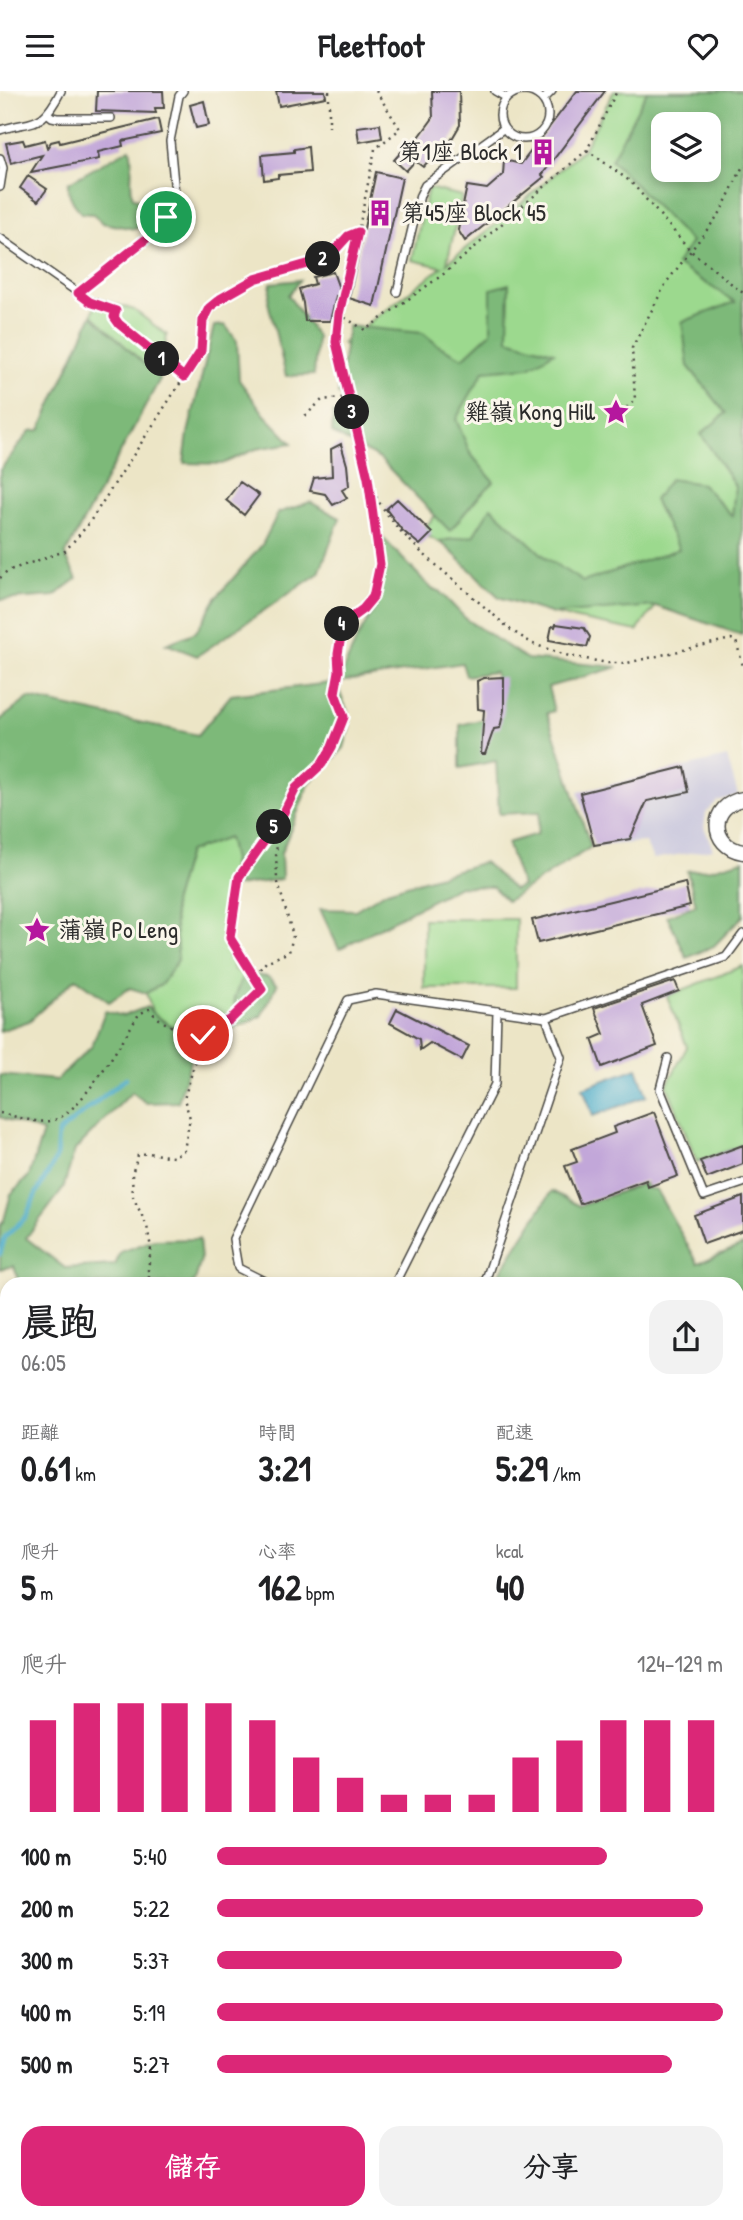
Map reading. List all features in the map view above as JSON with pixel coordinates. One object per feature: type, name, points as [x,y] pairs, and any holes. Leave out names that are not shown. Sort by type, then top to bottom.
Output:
[{"type":"street","points":[[743,799],[733,801],[720,813],[717,830],[725,845],[732,850],[743,852]]},
{"type":"lane","points":[[0,130],[32,124],[47,113],[61,91]]},
{"type":"lane","points":[[78,293],[151,235],[173,205],[175,194],[170,141],[183,91]]},
{"type":"lane","points":[[495,91],[507,98]]},
{"type":"lane","points":[[525,91],[532,92],[543,100],[548,115],[544,129],[531,139],[516,138],[503,129],[499,114],[507,98],[525,91]]},
{"type":"lane","points":[[543,100],[552,91]]},
{"type":"lane","points":[[47,113],[57,118],[111,118]]},
{"type":"lane","points":[[397,292],[420,195],[425,185],[503,129]]},
{"type":"lane","points":[[0,158],[3,169],[0,187]]},
{"type":"lane","points":[[0,238],[90,302],[110,309]]},
{"type":"lane","points":[[256,1277],[239,1268],[233,1239],[348,1000],[376,994],[546,1018],[726,957],[743,935]]},
{"type":"lane","points":[[398,1277],[495,1084],[498,1011]]},
{"type":"lane","points":[[487,1277],[561,1057],[546,1018]]},
{"type":"lane","points":[[668,1058],[660,1089],[704,1196],[743,1183]]},
{"type":"path","points":[[329,91],[329,127]]},
{"type":"path","points":[[0,1112],[41,1122],[57,1120],[72,1108],[103,1070],[139,1014],[149,1009],[156,1018],[181,1031],[203,1035],[230,1020],[262,989],[230,938],[239,877],[282,816],[296,788],[322,764],[343,723],[344,712],[335,693],[341,625],[363,609],[373,597],[380,564],[368,478],[336,342],[339,314],[375,149],[400,129],[376,91]]},
{"type":"path","points":[[339,314],[365,330],[445,273],[587,150],[617,91]]},
{"type":"path","points":[[587,150],[631,183],[691,251],[743,293]]},
{"type":"path","points":[[616,417],[635,400],[632,348],[666,283],[720,213],[743,166]]},
{"type":"path","points":[[0,578],[7,571],[65,551],[89,524],[201,351],[203,320],[209,308],[255,279],[328,258],[348,236],[358,232]]},
{"type":"path","points":[[110,309],[116,311],[114,317],[119,324],[184,377]]},
{"type":"path","points":[[305,416],[322,400],[349,397]]},
{"type":"path","points":[[368,478],[378,502],[420,551],[510,630],[533,645],[569,656],[617,663],[662,656],[731,639],[736,641],[743,666]]},
{"type":"path","points":[[255,975],[266,962],[289,952],[293,936],[277,879],[276,852],[282,816]]},
{"type":"path","points":[[149,1277],[151,1248],[147,1226],[133,1197],[132,1174],[138,1155],[148,1153],[173,1157],[184,1150],[190,1118],[184,1099],[203,1035]]},
{"type":"shaded area","points":[[727,757],[738,795],[717,801],[706,813],[704,827],[713,849],[653,859],[645,842],[594,846],[578,792]]},
{"type":"green space","points":[[614,91],[743,91],[742,634],[656,606],[637,631],[553,614],[499,597],[491,570],[420,532],[474,475],[419,405],[342,343],[442,267],[412,260],[428,188],[462,196],[447,263],[510,213],[584,148]]},
{"type":"green space","points":[[647,91],[743,91],[742,635],[656,606],[553,614],[499,597],[440,541],[473,536],[491,507],[546,558],[583,582],[679,549],[654,500],[670,479],[702,484],[732,516],[735,486],[701,434],[726,413],[688,366],[682,322],[735,302],[676,264],[691,242],[611,160]]},
{"type":"green space","points":[[130,148],[133,198],[161,204],[161,211],[155,219],[135,229],[102,223],[93,214],[81,213],[70,195],[68,183]]},
{"type":"green space","points":[[300,280],[288,295],[317,337],[314,375],[286,376],[268,302],[271,283]]},
{"type":"green space","points":[[509,284],[508,339],[554,352],[529,367],[484,371],[456,419],[470,453],[494,482],[450,531],[380,459],[332,433],[333,414],[358,411],[338,394],[348,326],[423,333],[439,346],[463,358],[491,332],[491,289]]},
{"type":"green space","points":[[97,298],[134,310],[167,335],[160,379],[92,315]]},
{"type":"green space","points":[[92,315],[160,379],[65,555],[77,579],[54,596],[0,600],[0,470],[30,431],[40,430]]},
{"type":"green space","points":[[225,325],[237,341],[239,380],[265,415],[292,443],[256,449],[222,464],[184,463],[188,433],[214,326]]},
{"type":"green space","points":[[310,502],[340,518],[319,573],[197,656],[166,644],[196,632],[216,598],[262,545],[278,513]]},
{"type":"green space","points":[[379,534],[432,589],[439,591],[467,620],[527,659],[618,667],[548,687],[554,711],[547,713],[591,847],[507,901],[493,887],[459,886],[339,949],[320,909],[355,910],[387,891],[484,862],[514,890],[522,886],[507,843],[537,834],[540,812],[499,814],[496,761],[460,768],[460,725],[497,716],[495,672],[466,676],[462,663],[339,682],[339,691],[350,725],[344,748],[309,784],[281,853],[282,879],[231,887],[233,860],[228,838],[188,852],[173,904],[178,960],[161,985],[146,993],[130,988],[109,1002],[76,978],[29,1021],[0,1031],[0,720],[29,698],[198,735],[231,695],[338,682],[357,639],[377,604],[384,563]]},
{"type":"green space","points":[[229,837],[233,860],[225,935],[234,971],[244,973],[234,998],[236,1014],[203,1035],[181,1031],[153,1014],[146,993],[161,985],[178,960],[173,904],[188,852]]},
{"type":"green space","points":[[743,860],[743,916],[714,946],[687,958],[667,916],[696,905],[687,871],[711,869]]},
{"type":"green space","points":[[424,919],[516,919],[516,988],[424,988]]},
{"type":"green space","points":[[743,966],[743,1145],[697,1162],[667,1085],[687,1047],[667,996]]},
{"type":"green space","points":[[244,973],[268,977],[277,985],[261,1016],[195,1046],[178,1102],[146,1103],[132,1092],[75,1150],[63,1189],[26,1238],[65,1268],[115,1265],[121,1252],[154,1240],[199,1239],[201,1260],[196,1277],[17,1277],[14,1266],[0,1269],[0,1226],[11,1194],[29,1176],[43,1132],[0,1117],[0,1075],[57,1080],[92,1046],[105,1011],[123,1016],[147,1007],[172,1026],[203,1035],[236,1014],[234,998]]},
{"type":"green space","points":[[645,1183],[647,1188],[656,1190],[698,1263],[743,1245],[743,1277],[497,1277],[552,1191],[580,1206]]},
{"type":"water","points":[[637,1068],[647,1096],[593,1116],[583,1088]]},
{"type":"building","points":[[97,91],[163,91],[164,108],[155,108],[156,113],[96,111]]},
{"type":"building","points":[[276,91],[325,91],[326,97],[279,106]]},
{"type":"building","points":[[432,91],[459,91],[460,125],[446,149],[437,157],[434,155],[423,167],[415,161],[406,171],[394,160],[411,141],[414,144],[433,118]]},
{"type":"building","points":[[577,91],[605,91],[542,175],[544,177],[465,241],[458,230],[467,186],[487,189],[503,175],[504,160],[521,164]]},
{"type":"building","points":[[204,101],[209,125],[196,128],[190,105]]},
{"type":"building","points":[[158,119],[161,133],[122,141],[123,146],[98,152],[99,159],[31,172],[42,155],[11,163],[6,143],[23,140],[25,145],[45,140],[47,148],[51,142],[59,140],[60,143]]},
{"type":"building","points":[[380,124],[382,138],[359,142],[357,127]]},
{"type":"building","points":[[308,147],[310,172],[278,175],[278,178],[264,180],[262,155],[294,152],[294,149]]},
{"type":"building","points":[[376,172],[402,178],[374,306],[349,298]]},
{"type":"building","points":[[28,176],[47,189],[38,201],[20,188]]},
{"type":"building","points":[[333,272],[342,297],[336,296],[330,321],[305,321],[299,289],[315,284],[313,277]]},
{"type":"building","points":[[341,444],[349,486],[342,490],[347,498],[333,505],[325,494],[310,491],[314,478],[332,476],[331,449]]},
{"type":"building","points":[[240,482],[259,495],[244,515],[226,500]]},
{"type":"building","points":[[397,499],[432,533],[420,545],[402,530],[386,509]]},
{"type":"building","points":[[556,624],[584,628],[590,637],[587,647],[549,640],[552,626],[555,627]]},
{"type":"building","points":[[504,677],[504,710],[500,728],[494,729],[485,754],[481,754],[484,710],[478,709],[477,681]]},
{"type":"building","points":[[684,767],[689,792],[647,801],[630,839],[594,845],[580,793]]},
{"type":"building","points":[[685,883],[690,906],[538,943],[532,920]]},
{"type":"building","points":[[675,981],[679,991],[642,1005],[657,1046],[602,1067],[592,1039],[604,1034],[594,1008]]},
{"type":"building","points":[[397,1009],[469,1046],[462,1060],[430,1043],[420,1050],[419,1039],[390,1023]]},
{"type":"building","points":[[654,1112],[678,1176],[648,1187],[646,1180],[580,1204],[565,1166],[577,1162],[572,1149],[615,1133],[613,1127]]},
{"type":"building","points":[[743,1145],[743,1164],[707,1178],[700,1161]]},
{"type":"building","points":[[743,1197],[743,1230],[704,1244],[694,1215]]},
{"type":"waterway","points":[[0,1254],[5,1237],[26,1217],[56,1159],[58,1133],[126,1078]]},
{"type":"place","name":"第1座 Block 1","points":[[543,152]]},
{"type":"place","name":"第45座 Block 45","points":[[380,213]]},
{"type":"place","name":"雞嶺 Kong Hill","points":[[616,412]]},
{"type":"place","name":"蒲嶺 Po Leng","points":[[37,930]]},
{"type":"route","points":[[166,217],[151,235],[78,293],[90,302],[116,311],[114,317],[119,324],[184,377],[201,351],[203,320],[209,308],[255,279],[328,258],[348,236],[358,232],[339,314],[336,342],[368,478],[380,564],[373,597],[363,609],[341,625],[335,693],[344,712],[343,723],[322,764],[296,788],[282,816],[239,877],[230,938],[262,989],[230,1020],[203,1035]]}]
